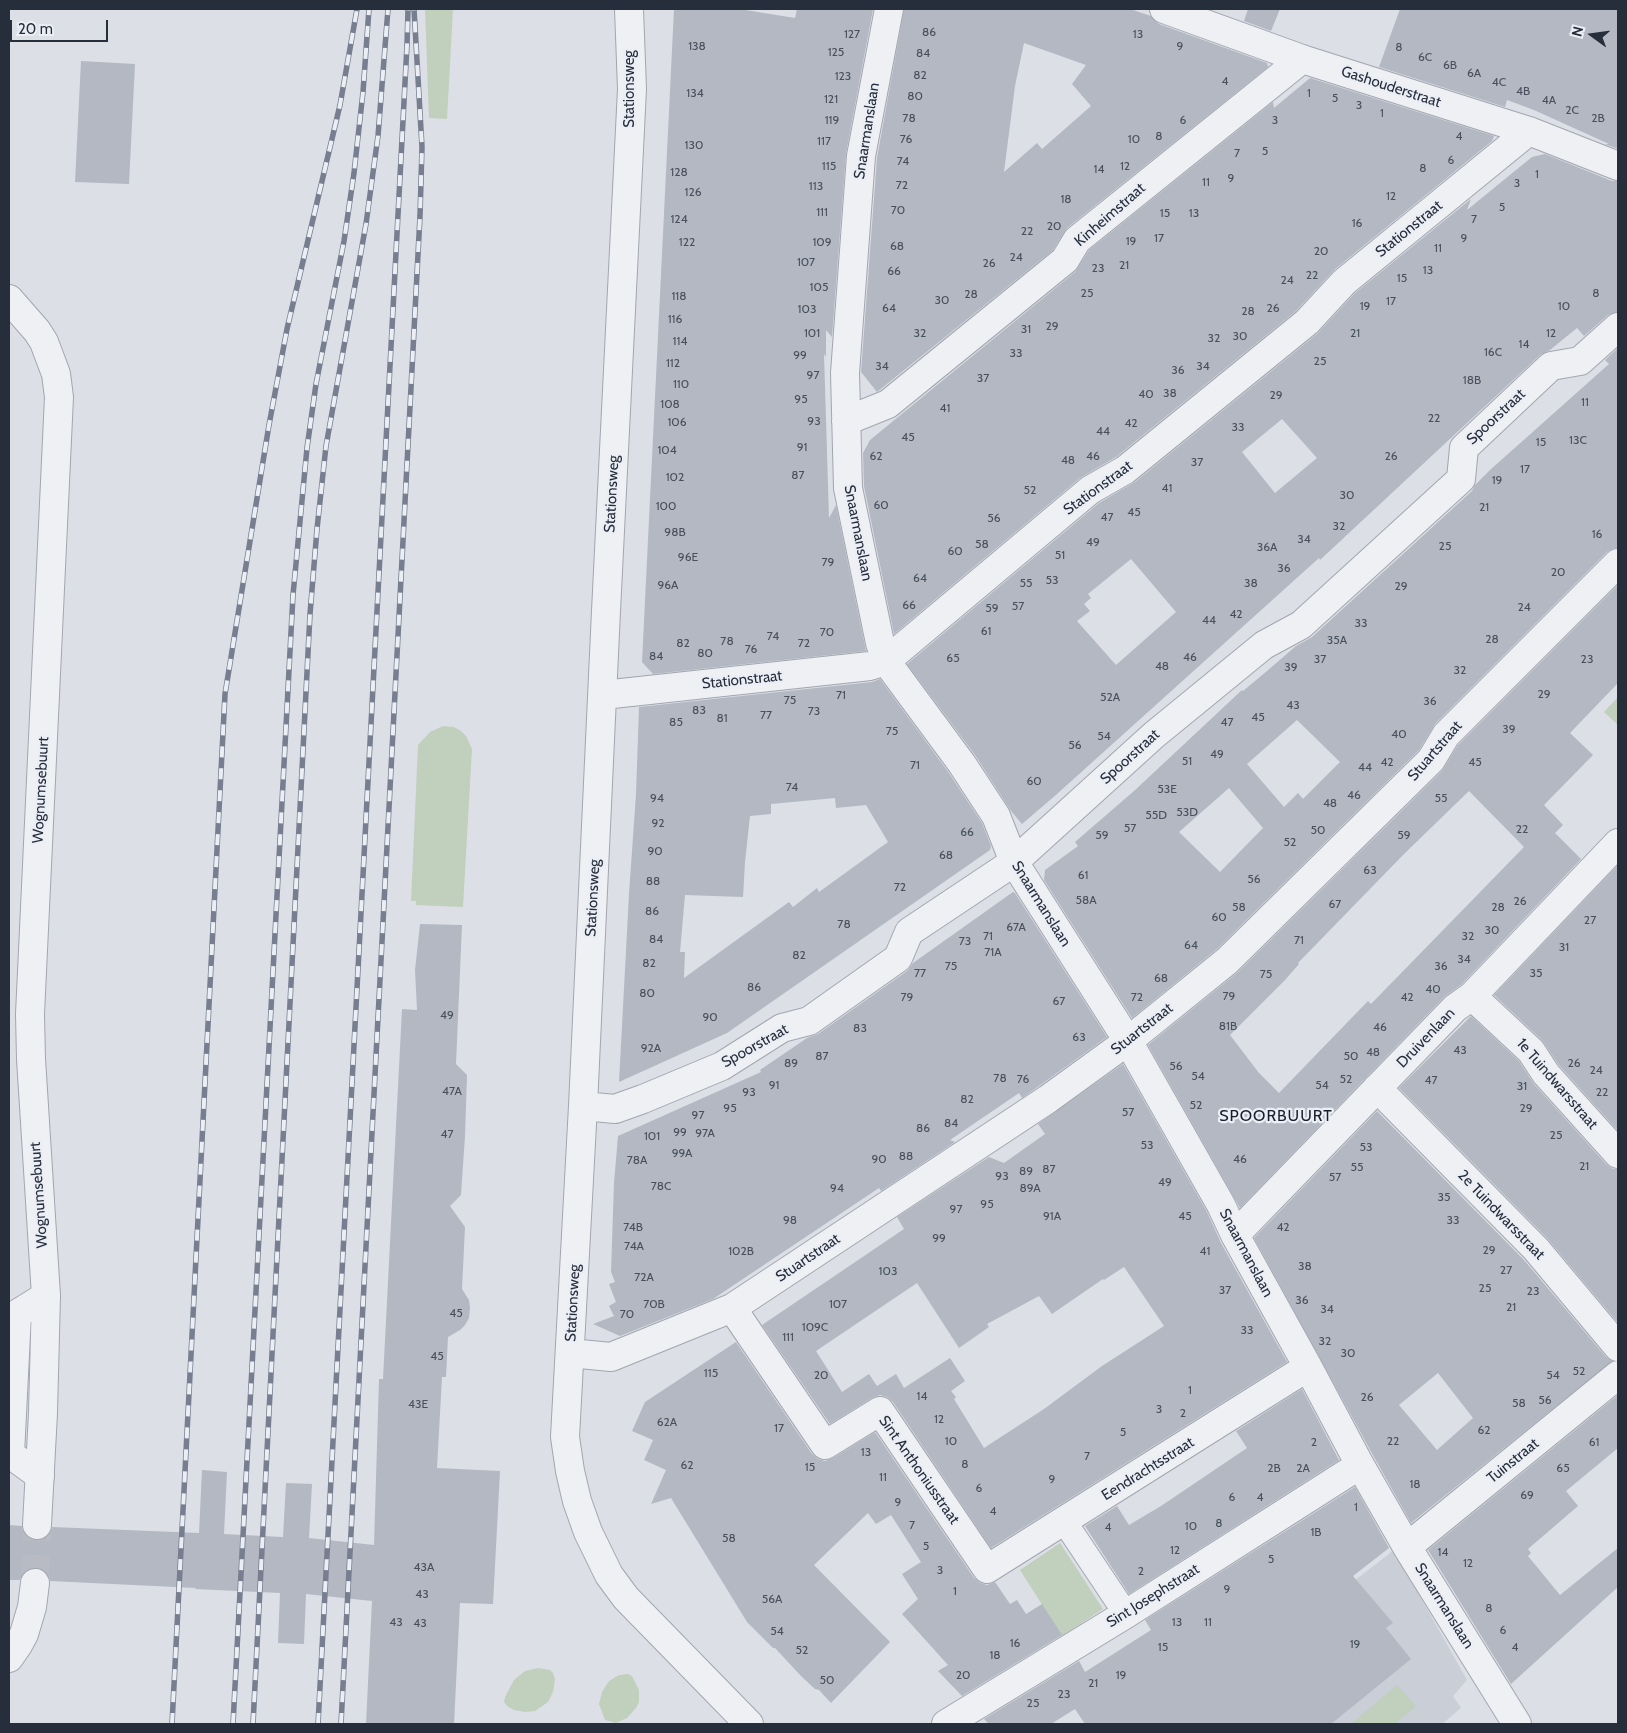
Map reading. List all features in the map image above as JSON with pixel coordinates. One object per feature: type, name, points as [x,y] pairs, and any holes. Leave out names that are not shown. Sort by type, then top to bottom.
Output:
[{"type":"street","name":"Stationsweg","points":[[629,9],[632,89],[583,1106],[565,1437],[577,1501],[588,1532],[599,1556],[626,1598],[750,1724]]},
{"type":"street","name":"Snaarmanslaan","points":[[889,9],[861,156],[845,373],[848,488],[880,643],[886,660],[962,764],[996,816],[1014,862],[1128,1041],[1221,1205],[1235,1235],[1360,1465],[1407,1547],[1517,1724]]},
{"type":"street","name":"Gashouderstraat","points":[[1164,9],[1302,58],[1529,131],[1618,166]]},
{"type":"street","name":"Kinheimstraat","points":[[846,421],[888,404],[1064,260],[1077,240],[1302,58]]},
{"type":"street","name":"Stationstraat","points":[[603,695],[870,666],[886,660],[1090,490],[1125,470],[1307,322],[1344,282],[1529,131]]},
{"type":"street","name":"Wognumsebuurt","points":[[9,300],[37,331],[44,342],[56,374],[60,398],[30,1014],[31,1059],[46,1296],[44,1395],[37,1525]]},
{"type":"street","name":"Spoorstraat","points":[[583,1106],[615,1109],[722,1066],[782,1028],[809,1020],[898,958],[909,932],[1014,862],[1154,735],[1264,645],[1301,625],[1461,479],[1464,448],[1551,366],[1580,361],[1618,327]]},
{"type":"street","name":"Stuartstraat","points":[[570,1353],[611,1357],[732,1308],[1048,1099],[1128,1041],[1227,961],[1431,760],[1446,735],[1618,562]]},
{"type":"street","name":"Druivenlaan","points":[[1235,1235],[1455,1008],[1472,996],[1618,843]]},
{"type":"street","name":"1e Tuindwarsstraat","points":[[1472,996],[1532,1052],[1546,1074],[1618,1154]]},
{"type":"street","name":"2e Tuindwarsstraat","points":[[1377,1088],[1536,1249],[1618,1347]]},
{"type":"street","name":"Sint Anthoniusstraat","points":[[732,1308],[825,1445],[880,1411],[987,1569]]},
{"type":"street","name":"Eendrachtsstraat","points":[[987,1569],[1308,1367]]},
{"type":"street","name":"Tuinstraat","points":[[1407,1547],[1618,1375]]},
{"type":"street","name":"Sint Josephstraat","points":[[946,1724],[1126,1614],[1360,1465]]},
{"type":"street","points":[[1064,1522],[1126,1614]]},
{"type":"street","points":[[9,1658],[24,1634],[33,1600],[35,1583]]},
{"type":"shaded area","points":[[1394,1550],[1467,1680],[1453,1696],[1461,1708],[1442,1724],[1177,1724],[1242,1668]]},
{"type":"green space","points":[[425,9],[453,9],[447,119],[429,118]]},
{"type":"green space","points":[[1618,697],[1618,725],[1604,712]]},
{"type":"green space","points":[[443,726],[454,727],[461,731],[466,736],[472,749],[463,907],[416,905],[416,901],[411,901],[418,745],[430,732]]},
{"type":"green space","points":[[1060,1543],[1103,1609],[1062,1636],[1020,1570]]},
{"type":"green space","points":[[538,1668],[550,1670],[555,1679],[553,1692],[548,1702],[535,1711],[525,1712],[514,1710],[507,1706],[504,1702],[505,1697],[514,1680],[525,1671]]},
{"type":"green space","points":[[628,1674],[632,1676],[639,1690],[639,1702],[636,1708],[627,1718],[616,1723],[605,1720],[599,1704],[602,1692],[609,1681],[619,1675]]},
{"type":"green space","points":[[1397,1685],[1416,1706],[1395,1724],[1352,1723]]},
{"type":"building","points":[[674,9],[739,9],[795,18],[797,9],[873,9],[846,153],[832,337],[826,330],[826,357],[824,354],[829,518],[836,505],[866,651],[653,674],[642,662]]},
{"type":"building","points":[[904,9],[1130,9],[1151,16],[1159,24],[1267,63],[1268,67],[1067,228],[1053,250],[877,392],[861,372],[877,158]],"holes":[[[1024,43],[1086,65],[1072,84],[1091,106],[1042,149],[1037,143],[1004,172],[1015,86]]]},
{"type":"building","points":[[1248,9],[1280,9],[1271,31],[1244,21]]},
{"type":"building","points":[[1400,9],[1618,9],[1618,149],[1534,110],[1507,100],[1505,107],[1379,67]]},
{"type":"building","points":[[81,61],[135,64],[129,184],[75,182]]},
{"type":"building","points":[[1310,78],[1494,136],[1492,141],[1334,270],[1296,311],[1116,457],[1080,478],[894,634],[864,486],[863,453],[870,440],[1075,272],[1089,250],[1273,102],[1274,108]]},
{"type":"building","points":[[1545,154],[1612,181],[1618,181],[1618,312],[1608,315],[1584,336],[1577,328],[1550,350],[1540,355],[1320,560],[1319,558],[1022,824],[1011,811],[975,755],[907,664],[1099,503],[1135,482],[1317,334],[1355,293],[1471,199],[1467,210],[1532,157]],"holes":[[[1282,419],[1317,458],[1275,493],[1242,452]],[[1131,559],[1176,612],[1116,665],[1077,621],[1090,611],[1084,604],[1091,598],[1088,594]]]},
{"type":"building","points":[[1618,348],[1618,548],[1607,552],[1435,724],[1419,750],[1217,949],[1132,1018],[1044,880],[1045,870],[1078,846],[1075,842],[1134,791],[1242,690],[1296,646],[1312,637],[1472,491],[1475,485],[1490,470],[1609,364],[1605,360]],"holes":[[[1297,720],[1340,762],[1303,799],[1298,793],[1284,807],[1247,764]],[[1229,788],[1263,828],[1220,872],[1179,832]]]},
{"type":"building","points":[[1618,585],[1618,683],[1570,733],[1593,755],[1544,805],[1563,825],[1555,833],[1581,859],[1462,984],[1444,997],[1240,1208],[1148,1045],[1238,972],[1442,771],[1458,745]],"holes":[[[1469,791],[1524,847],[1371,1004],[1368,1001],[1279,1093],[1259,1073],[1230,1035],[1285,980],[1298,963],[1404,854]]]},
{"type":"building","points":[[880,679],[949,773],[982,823],[991,846],[990,850],[727,1033],[619,1082],[636,794],[639,707],[872,682]],"holes":[[[835,798],[836,808],[866,805],[888,842],[819,892],[817,888],[793,907],[789,902],[684,978],[685,952],[680,952],[685,895],[743,897],[750,816],[771,814],[771,804]]]},
{"type":"building","points":[[1618,865],[1618,1131],[1558,1064],[1542,1040],[1494,995]]},
{"type":"building","points":[[1013,892],[1107,1037],[1022,1098],[1019,1093],[950,1140],[955,1142],[881,1191],[879,1188],[713,1299],[620,1336],[593,1324],[614,1316],[609,1306],[616,1302],[609,1284],[615,1282],[611,1272],[614,1183],[618,1136],[761,1072],[760,1070],[807,1038],[818,1034],[907,971],[913,963]]},
{"type":"building","points":[[420,924],[462,925],[456,1064],[467,1075],[465,1136],[461,1195],[450,1206],[465,1227],[462,1289],[469,1300],[470,1308],[469,1318],[465,1325],[448,1337],[446,1377],[442,1377],[437,1468],[500,1471],[493,1604],[460,1603],[454,1724],[366,1724],[372,1601],[306,1594],[304,1644],[278,1643],[280,1593],[50,1581],[45,1571],[36,1568],[28,1569],[23,1573],[20,1580],[9,1580],[9,1525],[22,1526],[23,1532],[28,1538],[37,1541],[44,1539],[50,1534],[52,1527],[199,1533],[202,1470],[227,1472],[224,1534],[283,1537],[286,1483],[312,1484],[309,1538],[374,1545],[379,1379],[383,1379],[402,1009],[417,1010],[415,970]]},
{"type":"building","points":[[1471,1016],[1519,1061],[1534,1084],[1606,1164],[1613,1169],[1618,1169],[1618,1323],[1547,1238],[1399,1088]]},
{"type":"building","points":[[1123,1064],[1207,1212],[1221,1243],[1287,1362],[991,1548],[893,1402],[887,1397],[880,1395],[830,1424],[762,1325],[904,1229],[897,1217],[989,1157],[1004,1163],[1045,1134],[1038,1124]],"holes":[[[1124,1267],[1164,1326],[1102,1366],[1044,1409],[984,1448],[954,1399],[956,1397],[951,1391],[965,1381],[950,1358],[904,1388],[896,1374],[877,1386],[869,1374],[842,1392],[816,1351],[917,1283],[959,1348],[989,1327],[987,1324],[1039,1296],[1052,1314]]]},
{"type":"building","points":[[1377,1111],[1524,1260],[1606,1357],[1612,1361],[1411,1523],[1254,1238]],"holes":[[[1438,1373],[1473,1418],[1437,1450],[1399,1405]]]},
{"type":"building","points":[[736,1342],[812,1454],[818,1459],[825,1461],[875,1432],[974,1578],[980,1583],[987,1585],[995,1582],[1010,1604],[1017,1600],[1026,1614],[1042,1604],[1062,1635],[962,1696],[938,1671],[948,1665],[902,1614],[918,1599],[902,1574],[921,1562],[891,1515],[876,1524],[868,1513],[814,1565],[890,1642],[831,1703],[819,1690],[815,1689],[747,1622],[671,1498],[651,1504],[666,1470],[644,1460],[653,1440],[632,1431],[645,1402]]},
{"type":"building","points":[[1302,1389],[1339,1460],[1129,1594],[1085,1526],[1117,1506],[1129,1525],[1161,1506],[1247,1448],[1236,1431]]},
{"type":"building","points":[[1618,1395],[1618,1448],[1566,1491],[1578,1506],[1528,1549],[1531,1553],[1528,1556],[1560,1595],[1618,1548],[1618,1587],[1511,1684],[1428,1550]]},
{"type":"building","points":[[1355,1487],[1389,1548],[1353,1576],[1393,1623],[1386,1628],[1411,1659],[1331,1724],[1085,1724],[1075,1709],[1051,1724],[989,1724],[984,1719],[1079,1661],[1085,1672],[1151,1630],[1145,1620]]},
{"type":"tunnel","points":[[35,1583],[37,1525]]},
{"type":"railway","points":[[172,1724],[225,694],[269,425],[287,329],[340,105],[357,9]]},
{"type":"railway","points":[[233,1724],[293,595],[307,448],[316,384],[344,241],[354,173],[363,92],[369,9]]},
{"type":"railway","points":[[253,1724],[310,614],[326,446],[366,224],[378,136],[388,9]]},
{"type":"railway","points":[[318,1724],[408,9]]},
{"type":"railway","points":[[341,1724],[420,216],[422,147],[414,9]]},
{"type":"district","name":"SPOORBUURT","points":[[1276,1116]]}]
